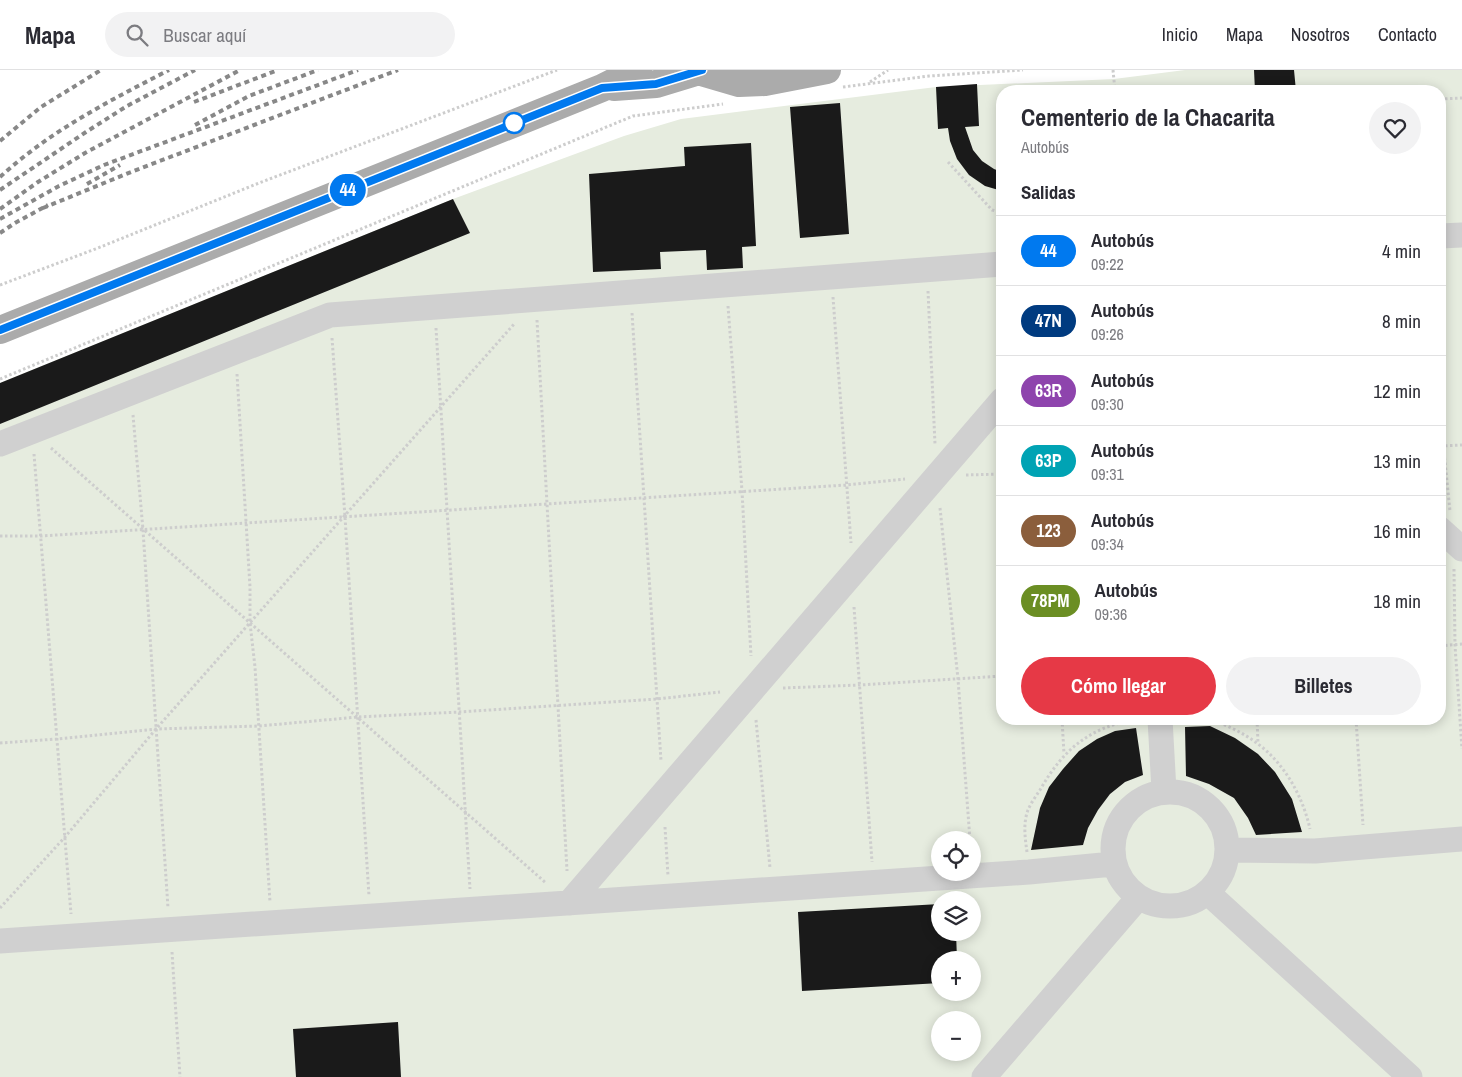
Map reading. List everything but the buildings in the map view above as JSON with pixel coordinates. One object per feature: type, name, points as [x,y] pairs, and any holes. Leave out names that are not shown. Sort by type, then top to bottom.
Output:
[{"type":"main road","points":[[0,330],[602,88],[638,70]]},
{"type":"main road","points":[[602,88],[656,84],[700,70],[739,83],[815,76]]},
{"type":"lane","points":[[1446,236],[1462,235]]},
{"type":"lane","points":[[0,444],[330,315],[996,264]]},
{"type":"lane","points":[[569,903],[996,407]]},
{"type":"lane","points":[[1160,725],[1164,791]]},
{"type":"lane","points":[[1164,791],[1196,797],[1220,818],[1228,850],[1222,874],[1208,893],[1173,907],[1138,898],[1123,883],[1113,864],[1114,831],[1133,804],[1164,791]]},
{"type":"lane","points":[[1228,850],[1315,851],[1462,839]]},
{"type":"lane","points":[[0,941],[1029,872],[1113,864]]},
{"type":"lane","points":[[1208,893],[1410,1077]]},
{"type":"lane","points":[[984,1077],[1138,898]]},
{"type":"path","points":[[0,284],[98,248],[259,182],[557,70]]},
{"type":"path","points":[[868,84],[888,70]]},
{"type":"path","points":[[815,76],[868,84],[929,76],[1023,70]]},
{"type":"path","points":[[1113,70],[1114,85]]},
{"type":"path","points":[[1446,99],[1462,98]]},
{"type":"path","points":[[0,380],[633,116],[730,103]]},
{"type":"path","points":[[948,162],[992,210],[996,211]]},
{"type":"path","points":[[928,270],[936,476],[958,679],[969,831]]},
{"type":"path","points":[[726,285],[742,491],[753,689],[772,889]]},
{"type":"path","points":[[630,293],[670,896]]},
{"type":"path","points":[[0,908],[65,838],[156,729],[536,300]]},
{"type":"path","points":[[536,300],[569,903]]},
{"type":"path","points":[[435,308],[471,909]]},
{"type":"path","points":[[330,315],[345,517],[370,916]]},
{"type":"path","points":[[235,352],[250,586],[250,623],[259,726],[271,923]]},
{"type":"path","points":[[131,392],[143,530],[180,1077]]},
{"type":"path","points":[[32,431],[569,903]]},
{"type":"path","points":[[32,431],[73,937]]},
{"type":"path","points":[[1446,446],[1462,445]]},
{"type":"path","points":[[0,536],[41,536],[143,530],[846,485],[936,476],[996,474]]},
{"type":"path","points":[[1446,489],[1452,540],[1455,645],[1462,749]]},
{"type":"path","points":[[1446,646],[1462,644]]},
{"type":"path","points":[[0,743],[156,729],[259,726],[358,717],[657,699],[753,689],[860,685],[996,676]]},
{"type":"path","points":[[1062,725],[1064,754]]},
{"type":"path","points":[[1029,872],[1025,833],[1028,811],[1045,781],[1064,754],[1090,734],[1113,725]]},
{"type":"path","points":[[1226,725],[1258,744],[1277,762],[1293,784],[1302,804],[1315,851]]},
{"type":"path","points":[[1257,725],[1258,744]]},
{"type":"path","points":[[1356,725],[1364,847]]},
{"type":"shaded area","points":[[1185,70],[1462,70],[1462,1077],[0,1077],[0,383],[453,199],[624,136],[681,119],[936,87],[1114,79]]},
{"type":"railway","points":[[0,141],[41,107],[101,70]]},
{"type":"railway","points":[[0,177],[19,160],[60,131],[102,105],[169,70]]},
{"type":"railway","points":[[0,190],[127,106],[195,70]]},
{"type":"railway","points":[[0,209],[38,182],[85,153],[240,70]]},
{"type":"railway","points":[[194,102],[278,70]]},
{"type":"railway","points":[[195,125],[249,96],[318,70]]},
{"type":"railway","points":[[0,219],[59,186],[104,165],[358,70]]},
{"type":"railway","points":[[43,208],[131,172],[398,70]]},
{"type":"railway","points":[[87,184],[120,165]]},
{"type":"railway","points":[[0,233],[48,205]]},
{"type":"bus line","name":"44","points":[[0,330],[602,88],[656,84],[702,70]]}]
